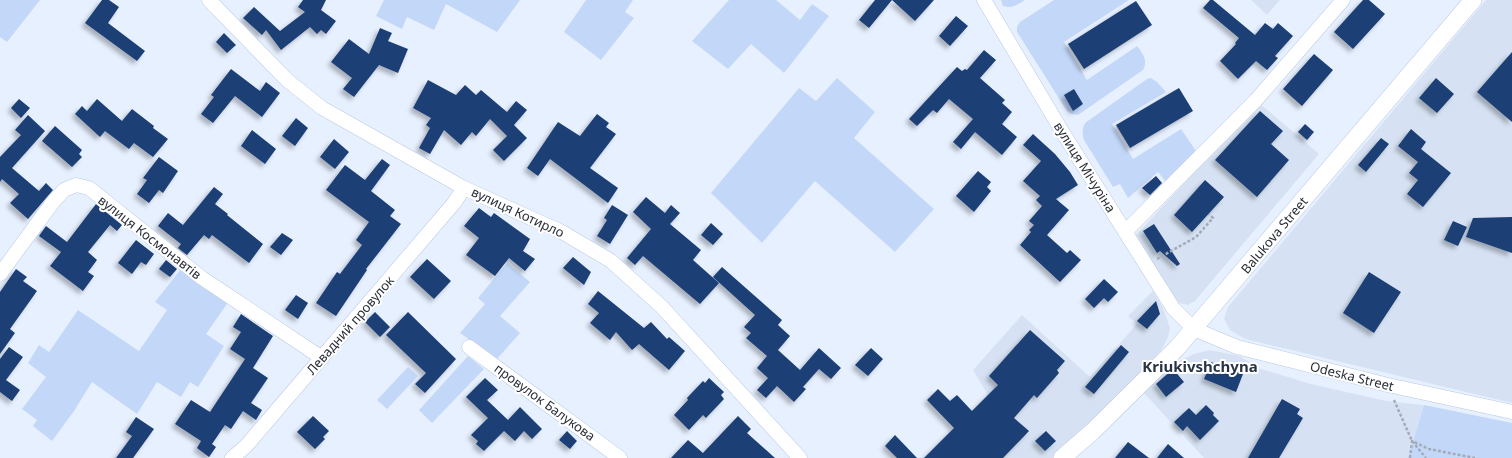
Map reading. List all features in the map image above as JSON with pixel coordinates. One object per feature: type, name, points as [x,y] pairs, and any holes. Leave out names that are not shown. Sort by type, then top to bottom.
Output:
[{"type":"main road","name":"Balukova Street","points":[[1062,458],[1092,432],[1173,352],[1194,329],[1473,0]]},
{"type":"street","name":"вулиця Котирло","points":[[209,0],[286,80],[322,108],[464,188],[562,232],[611,261],[662,307],[800,458]]},
{"type":"street","name":"вулиця Мічуріна","points":[[984,0],[1023,66],[1173,308],[1194,329]]},
{"type":"street","points":[[1125,232],[1256,100],[1343,0]]},
{"type":"street","name":"вулиця Космонавтів","points":[[0,274],[53,202],[64,190],[76,185],[89,188],[202,278],[322,358]]},
{"type":"street","name":"Левадний провулок","points":[[232,458],[246,446],[322,358],[454,203],[464,188]]},
{"type":"street","name":"Odeska Street","points":[[1194,329],[1237,346],[1388,385],[1512,412]]},
{"type":"street","name":"провулок Балукова","points":[[469,347],[620,458]]},
{"type":"path","points":[[1156,260],[1196,237],[1213,218],[1209,214]]},
{"type":"path","points":[[1388,385],[1412,441],[1426,458]]},
{"type":"path","points":[[1410,458],[1412,441]]},
{"type":"path","points":[[1412,441],[1429,449],[1475,458]]},
{"type":"shaded area","points":[[0,0],[40,0],[7,42],[0,37]]},
{"type":"shaded area","points":[[384,0],[520,0],[497,32],[446,4],[434,30],[407,17],[402,29],[376,16]]},
{"type":"shaded area","points":[[586,0],[633,0],[625,12],[634,18],[601,60],[564,32]]},
{"type":"shaded area","points":[[729,0],[776,0],[800,20],[812,4],[829,16],[784,73],[751,44],[728,69],[692,41]]},
{"type":"shaded area","points":[[1001,0],[1025,0],[1017,5],[1009,7],[1003,6]]},
{"type":"shaded area","points":[[1054,0],[1129,0],[1064,42],[1087,80],[1137,46],[1143,54],[1145,60],[1143,70],[1078,115],[1067,111],[1017,32],[1017,27],[1020,22]]},
{"type":"shaded area","points":[[1251,0],[1280,0],[1267,15]]},
{"type":"shaded area","points":[[1486,0],[1512,0],[1512,403],[1245,339],[1230,330],[1224,319],[1228,307]]},
{"type":"shaded area","points":[[837,78],[875,112],[854,138],[934,209],[895,252],[815,181],[762,243],[711,193],[799,88],[816,101]]},
{"type":"shaded area","points":[[1151,78],[1166,92],[1112,124],[1133,159],[1181,129],[1196,151],[1165,181],[1158,172],[1128,198],[1120,184],[1113,187],[1084,140],[1083,129],[1085,123],[1147,79]]},
{"type":"shaded area","points":[[1259,103],[1319,154],[1195,301],[1188,305],[1179,303],[1135,236]]},
{"type":"shaded area","points":[[507,263],[530,282],[500,316],[520,333],[497,359],[460,333],[485,304],[478,298]]},
{"type":"shaded area","points":[[181,269],[229,301],[206,334],[224,346],[198,387],[190,382],[181,397],[157,382],[137,414],[92,382],[74,411],[52,441],[33,426],[37,420],[22,409],[46,377],[28,363],[39,345],[49,352],[78,310],[139,351],[167,310],[155,302]]},
{"type":"shaded area","points":[[1153,291],[1163,308],[1170,328],[1168,337],[1162,349],[1087,429],[1053,458],[942,458],[933,449],[988,395],[973,370],[1022,315],[1090,377],[1137,324],[1128,316]]},
{"type":"shaded area","points":[[1210,350],[1240,356],[1258,368],[1311,384],[1386,401],[1424,405],[1408,458],[1204,458],[1144,393],[1176,363],[1194,354]]},
{"type":"shaded area","points":[[468,356],[484,369],[432,423],[419,410]]},
{"type":"shaded area","points":[[408,367],[418,376],[387,409],[377,400]]},
{"type":"shaded area","points":[[1424,405],[1512,423],[1512,458],[1408,458]]},
{"type":"building","points":[[102,0],[109,0],[119,7],[108,23],[145,51],[137,61],[85,23]]},
{"type":"building","points":[[303,0],[326,0],[321,10],[336,21],[326,34],[321,30],[317,34],[310,27],[281,50],[266,30],[262,35],[243,18],[254,7],[280,31],[305,12],[298,7]]},
{"type":"building","points":[[875,0],[892,0],[869,28],[859,20]]},
{"type":"building","points":[[892,0],[934,0],[915,21]]},
{"type":"building","points":[[1210,0],[1213,0],[1255,35],[1265,23],[1273,29],[1278,23],[1293,36],[1275,56],[1278,58],[1267,70],[1256,61],[1238,79],[1220,61],[1236,44],[1235,43],[1239,38],[1203,8]]},
{"type":"building","points":[[1363,0],[1369,0],[1385,14],[1353,49],[1334,32]]},
{"type":"building","points":[[1136,1],[1152,25],[1084,69],[1068,44]]},
{"type":"building","points":[[956,16],[968,26],[950,46],[939,36]]},
{"type":"building","points":[[380,28],[392,33],[388,41],[408,49],[398,73],[379,65],[354,97],[343,89],[352,78],[331,62],[349,39],[369,54]]},
{"type":"building","points":[[224,33],[236,45],[227,53],[216,42]]},
{"type":"building","points":[[984,50],[996,60],[980,78],[1005,100],[1002,103],[1012,112],[1002,124],[1017,137],[1002,155],[975,132],[961,149],[953,142],[973,119],[949,99],[937,113],[933,110],[917,126],[909,119],[957,67],[962,71],[965,69],[967,70]]},
{"type":"building","points":[[1512,52],[1512,122],[1477,92]]},
{"type":"building","points":[[1314,54],[1333,70],[1302,106],[1283,89]]},
{"type":"building","points":[[231,69],[260,91],[266,82],[280,93],[262,117],[235,96],[213,123],[201,114],[214,97],[211,95]]},
{"type":"building","points":[[1436,78],[1454,94],[1437,113],[1419,98]]},
{"type":"building","points":[[428,80],[456,95],[465,85],[476,95],[481,90],[507,112],[516,101],[527,110],[514,125],[527,138],[504,161],[493,150],[507,136],[490,119],[476,136],[472,132],[461,145],[444,130],[430,154],[419,148],[430,128],[426,125],[431,118],[413,108]]},
{"type":"building","points":[[1179,88],[1193,111],[1130,148],[1116,125]]},
{"type":"building","points":[[1074,89],[1083,104],[1073,111],[1064,95]]},
{"type":"building","points":[[19,99],[30,108],[21,118],[11,108]]},
{"type":"building","points":[[97,99],[122,121],[132,109],[168,139],[153,157],[134,143],[129,149],[105,131],[100,137],[75,114],[82,106],[87,111]]},
{"type":"building","points":[[1260,111],[1283,131],[1271,144],[1289,160],[1257,197],[1215,160]]},
{"type":"building","points":[[597,114],[609,123],[606,127],[616,134],[590,168],[618,188],[608,203],[550,159],[538,176],[527,168],[558,122],[580,136]]},
{"type":"building","points":[[28,115],[45,131],[12,168],[39,191],[46,183],[53,190],[28,219],[10,203],[19,194],[2,179],[0,182],[0,157],[21,135],[15,130]]},
{"type":"building","points":[[296,118],[308,128],[295,146],[282,136]]},
{"type":"building","points":[[1305,124],[1314,132],[1307,140],[1298,132]]},
{"type":"building","points":[[55,126],[82,150],[79,154],[82,157],[72,167],[42,141]]},
{"type":"building","points":[[1411,129],[1426,142],[1421,149],[1451,173],[1423,207],[1407,194],[1418,180],[1409,173],[1418,162],[1398,146]]},
{"type":"building","points":[[252,130],[276,149],[265,164],[241,146]]},
{"type":"building","points":[[1033,134],[1055,154],[1070,172],[1078,185],[1056,199],[1069,210],[1047,235],[1067,253],[1070,250],[1081,260],[1060,282],[1020,245],[1031,232],[1029,230],[1034,225],[1029,221],[1042,206],[1036,200],[1040,196],[1023,181],[1041,161],[1023,145]]},
{"type":"building","points":[[1381,138],[1389,144],[1366,172],[1358,165]]},
{"type":"building","points":[[334,139],[349,152],[335,169],[320,157]]},
{"type":"building","points":[[159,157],[178,171],[163,193],[159,190],[149,203],[137,194],[147,180],[143,178]]},
{"type":"building","points":[[382,159],[390,165],[371,191],[395,210],[390,216],[401,224],[366,269],[367,270],[336,316],[316,303],[337,272],[340,274],[362,245],[356,240],[369,222],[326,190],[345,165],[365,180]]},
{"type":"building","points":[[978,171],[991,182],[987,187],[991,191],[974,212],[956,196]]},
{"type":"building","points":[[1156,176],[1162,183],[1150,195],[1142,188]]},
{"type":"building","points":[[1205,180],[1224,197],[1192,232],[1174,215]]},
{"type":"building","points":[[214,187],[223,194],[215,204],[263,244],[249,263],[212,235],[209,239],[204,235],[187,255],[178,248],[181,244],[158,226],[168,213],[183,225]]},
{"type":"building","points":[[646,197],[665,213],[671,205],[680,213],[670,224],[701,250],[693,260],[719,283],[700,304],[643,256],[635,265],[627,258],[651,229],[633,212]]},
{"type":"building","points":[[96,204],[122,225],[117,231],[110,225],[88,252],[97,260],[88,272],[94,276],[83,291],[50,266],[61,252],[39,236],[46,226],[67,242]]},
{"type":"building","points":[[612,205],[628,215],[610,244],[597,236],[607,220],[604,218]]},
{"type":"building","points":[[479,208],[491,217],[494,213],[530,239],[523,251],[535,259],[525,271],[509,258],[495,276],[466,255],[479,238],[464,226]]},
{"type":"building","points":[[1512,217],[1512,253],[1466,237],[1473,218]]},
{"type":"building","points":[[1453,221],[1467,227],[1458,246],[1444,240]]},
{"type":"building","points":[[711,223],[723,234],[713,245],[701,235]]},
{"type":"building","points":[[1154,224],[1180,264],[1177,266],[1160,251],[1157,253],[1143,231]]},
{"type":"building","points":[[282,233],[293,240],[281,255],[270,247]]},
{"type":"building","points":[[136,240],[154,254],[146,265],[141,262],[132,274],[118,263]]},
{"type":"building","points":[[573,257],[591,272],[584,285],[563,268]]},
{"type":"building","points":[[427,259],[451,281],[434,299],[410,277]]},
{"type":"building","points":[[166,260],[177,269],[170,277],[159,269]]},
{"type":"building","points":[[722,267],[782,320],[778,325],[790,336],[778,350],[800,370],[819,348],[841,368],[831,379],[819,369],[803,387],[806,389],[794,402],[777,386],[766,398],[757,390],[768,378],[757,368],[767,356],[746,338],[751,333],[744,327],[755,315],[713,277]]},
{"type":"building","points":[[16,269],[27,277],[23,281],[37,291],[10,329],[15,333],[0,354],[0,292]]},
{"type":"building","points":[[1369,272],[1401,292],[1374,333],[1343,313]]},
{"type":"building","points":[[1104,279],[1118,292],[1108,302],[1104,298],[1094,308],[1085,299]]},
{"type":"building","points":[[598,291],[644,328],[651,322],[667,339],[669,337],[685,351],[669,370],[639,344],[632,350],[616,332],[610,340],[590,323],[599,313],[588,304]]},
{"type":"building","points":[[296,295],[308,303],[298,319],[285,310]]},
{"type":"building","points":[[1156,301],[1160,314],[1147,329],[1137,321]]},
{"type":"building","points":[[375,312],[390,327],[380,337],[365,322]]},
{"type":"building","points":[[408,312],[456,359],[425,393],[415,384],[426,373],[386,335]]},
{"type":"building","points":[[241,314],[273,336],[253,368],[268,378],[251,403],[262,410],[256,420],[243,411],[231,429],[225,425],[212,444],[216,447],[209,457],[197,448],[201,441],[175,424],[191,400],[210,412],[245,359],[230,349],[241,332],[233,327]]},
{"type":"building","points":[[1030,330],[1065,361],[1057,370],[1059,373],[1037,398],[1034,395],[1014,418],[1029,431],[1003,458],[924,458],[954,428],[927,400],[938,389],[950,401],[957,395],[972,411],[998,385],[989,376]]},
{"type":"building","points":[[1121,345],[1129,352],[1094,394],[1085,387]]},
{"type":"building","points":[[9,347],[23,357],[6,380],[20,390],[12,401],[0,392],[0,359]]},
{"type":"building","points":[[871,348],[883,359],[868,376],[855,365]]},
{"type":"building","points":[[1211,362],[1243,374],[1236,392],[1204,379]]},
{"type":"building","points":[[1173,369],[1184,382],[1166,397],[1156,384]]},
{"type":"building","points":[[485,378],[498,390],[487,400],[508,420],[520,407],[542,429],[532,439],[524,431],[515,441],[504,431],[484,451],[476,444],[478,441],[471,435],[488,418],[466,397]]},
{"type":"building","points":[[709,378],[724,392],[721,395],[724,399],[706,418],[703,415],[689,430],[674,415],[703,381],[705,383]]},
{"type":"building","points":[[1282,399],[1300,409],[1297,414],[1303,418],[1279,458],[1248,458]]},
{"type":"building","points":[[1206,405],[1219,421],[1200,440],[1187,426],[1183,431],[1174,422],[1189,408],[1196,415]]},
{"type":"building","points":[[313,416],[329,431],[323,437],[325,439],[315,449],[297,432]]},
{"type":"building","points":[[738,416],[751,429],[747,433],[775,458],[671,458],[688,440],[703,453]]},
{"type":"building","points":[[136,417],[154,429],[133,458],[116,458],[132,436],[126,432]]},
{"type":"building","points":[[567,431],[577,441],[570,449],[559,440]]},
{"type":"building","points":[[1046,431],[1056,441],[1045,451],[1035,441]]},
{"type":"building","points":[[895,435],[917,458],[897,458],[885,446]]},
{"type":"building","points":[[1128,442],[1149,458],[1115,458]]},
{"type":"building","points":[[1168,444],[1184,458],[1157,458]]},
{"type":"district","name":"Kriukivshchyna","points":[[1200,367]]}]
